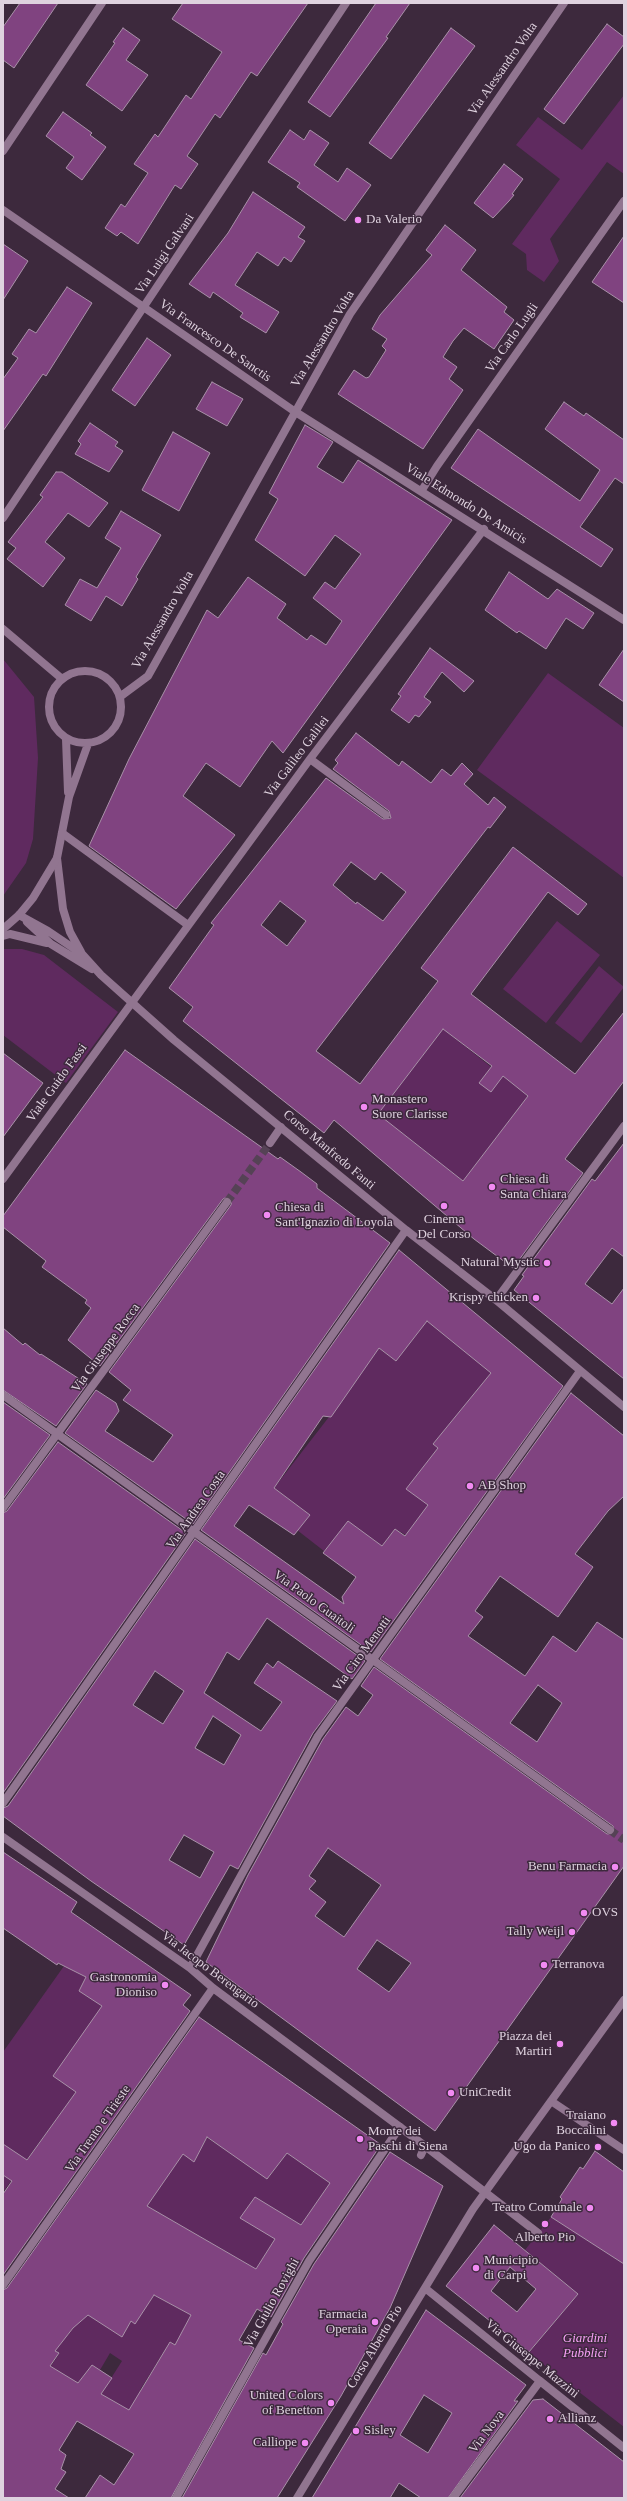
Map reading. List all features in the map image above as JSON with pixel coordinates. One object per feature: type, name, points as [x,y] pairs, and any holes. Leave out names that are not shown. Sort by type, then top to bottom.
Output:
[{"type":"street","points":[[3,151],[102,3]]},
{"type":"street","name":"Via Luigi Galvani","points":[[3,518],[346,3]]},
{"type":"street","name":"Via Alessandro Volta","points":[[122,696],[148,676],[294,411],[350,314],[564,3]]},
{"type":"street","name":"Via Carlo Lugli","points":[[422,490],[437,466],[624,201]]},
{"type":"street","name":"Via Francesco De Sanctis","points":[[3,210],[294,411]]},
{"type":"street","name":"Viale Edmondo De Amicis","points":[[294,411],[484,529],[624,620]]},
{"type":"street","name":"Via Galileo Galilei","points":[[131,1001],[310,759],[484,529]]},
{"type":"street","points":[[3,629],[61,678]]},
{"type":"street","points":[[84,669],[107,676],[122,696],[121,718],[108,736],[88,744],[66,739],[50,721],[48,698],[61,678],[84,669]]},
{"type":"street","points":[[66,739],[69,797]]},
{"type":"street","points":[[82,954],[70,932],[63,909],[57,858],[69,797],[88,744]]},
{"type":"street","points":[[310,759],[386,815]]},
{"type":"street","points":[[62,833],[188,925]]},
{"type":"street","points":[[3,929],[19,915],[33,898],[57,858]]},
{"type":"street","points":[[19,915],[51,944],[101,975]]},
{"type":"street","points":[[19,915],[48,930],[82,954],[101,975]]},
{"type":"street","points":[[3,936],[10,934],[25,936],[51,944]]},
{"type":"street","name":"Corso Manfredo Fanti","points":[[101,975],[174,1040],[406,1230],[496,1300],[624,1407]]},
{"type":"street","name":"Viale Guido Fassi","points":[[3,1179],[131,1001]]},
{"type":"street","points":[[496,1300],[624,1126]]},
{"type":"street","points":[[270,1143],[282,1127]]},
{"type":"street","name":"Via Giuseppe Rocca","points":[[3,1508],[227,1202]]},
{"type":"street","name":"Via Andrea Costa","points":[[3,1803],[196,1531],[406,1230]]},
{"type":"street","name":"Via Ciro Menotti","points":[[190,1968],[318,1736],[580,1371]]},
{"type":"street","name":"Via Paolo Guaitoli","points":[[3,1395],[196,1531],[610,1830]]},
{"type":"street","name":"Via Jacopo Berengario","points":[[3,1837],[190,1968],[213,1988],[400,2127]]},
{"type":"street","name":"Via Trento e Trieste","points":[[3,2285],[213,1988]]},
{"type":"street","points":[[486,2191],[624,2000]]},
{"type":"street","points":[[551,2101],[606,2136],[624,2150]]},
{"type":"street","points":[[400,2127],[486,2191],[538,2233]]},
{"type":"street","name":"Via Giulio Rovighi","points":[[176,2498],[310,2261],[400,2127]]},
{"type":"street","points":[[421,2155],[425,2146]]},
{"type":"street","name":"Corso Alberto Pio","points":[[297,2498],[473,2209],[486,2191]]},
{"type":"street","name":"Via Giuseppe Mazzini","points":[[425,2288],[624,2448]]},
{"type":"street","name":"Via Nova","points":[[453,2498],[540,2381]]},
{"type":"green space","points":[[624,95],[624,174],[607,162],[550,239],[559,261],[544,282],[527,270],[526,254],[512,244],[560,179],[516,145],[538,117],[582,150]]},
{"type":"green space","points":[[3,659],[34,697],[38,758],[33,839],[26,863],[3,896]]},
{"type":"green space","points":[[548,673],[624,728],[624,878],[477,770]]},
{"type":"green space","points":[[557,921],[600,955],[546,1023],[503,989]]},
{"type":"green space","points":[[3,949],[22,949],[44,955],[118,1012],[66,1083],[3,1035]]},
{"type":"green space","points":[[599,966],[624,987],[581,1043],[555,1023]]},
{"type":"green space","points":[[443,1029],[528,1096],[463,1181],[378,1114]]},
{"type":"green space","points":[[427,1321],[491,1373],[433,1444],[455,1461],[445,1484],[406,1535],[395,1529],[381,1547],[349,1522],[324,1551],[297,1530],[310,1515],[274,1488],[349,1391],[369,1341],[396,1361]]},
{"type":"green space","points":[[64,1966],[86,1977],[79,1991],[105,2008],[59,2068],[76,2092],[3,2192],[3,2052]]},
{"type":"green space","points":[[160,2138],[194,2161],[207,2138],[269,2177],[287,2153],[330,2183],[301,2225],[279,2233],[256,2269],[121,2191]]},
{"type":"green space","name":"Giardini Pubblici","points":[[551,2217],[624,2264],[624,2427],[529,2353],[578,2294],[525,2250]]},
{"type":"green space","points":[[74,2294],[105,2326],[121,2336],[131,2321],[134,2323],[154,2295],[191,2315],[183,2330],[188,2332],[198,2358],[170,2342],[140,2390],[156,2401],[145,2419],[101,2394],[122,2361],[110,2353],[100,2370],[92,2365],[78,2383],[42,2379],[59,2354],[40,2340],[68,2335],[73,2328]]},
{"type":"building","points":[[20,3],[58,3],[14,68],[3,60],[3,27]]},
{"type":"building","points":[[183,3],[308,3],[257,76],[251,72],[220,118],[215,114],[187,156],[198,164],[181,189],[175,185],[138,244],[121,232],[117,236],[105,228],[121,204],[125,207],[148,173],[134,164],[155,134],[158,137],[186,95],[191,99],[222,52],[172,19]]},
{"type":"building","points":[[376,3],[410,3],[386,37],[388,38],[330,117],[308,102]]},
{"type":"building","points":[[607,24],[624,37],[624,44],[564,124],[544,109]]},
{"type":"building","points":[[123,28],[140,40],[126,60],[148,75],[122,111],[86,85],[115,43],[113,42]]},
{"type":"building","points":[[451,28],[475,46],[391,159],[369,143]]},
{"type":"building","points":[[63,112],[92,133],[90,135],[106,147],[82,180],[66,168],[74,157],[46,136]]},
{"type":"building","points":[[290,130],[304,140],[310,130],[329,143],[314,165],[338,182],[347,168],[371,185],[345,221],[297,187],[300,183],[268,162]]},
{"type":"building","points":[[504,164],[523,179],[512,194],[514,195],[493,218],[474,203]]},
{"type":"building","points":[[253,192],[305,227],[298,237],[305,241],[291,262],[284,257],[278,266],[257,252],[235,285],[279,312],[266,333],[240,317],[243,313],[213,292],[210,298],[189,284],[228,233]]},
{"type":"building","points":[[445,225],[476,250],[461,270],[507,307],[504,312],[514,320],[494,349],[464,328],[453,341],[443,357],[457,367],[449,379],[463,390],[423,449],[338,394],[354,370],[366,378],[369,377],[386,350],[382,346],[387,339],[372,329],[380,315],[432,255],[426,250]]},
{"type":"building","points":[[624,236],[624,303],[592,282]]},
{"type":"building","points":[[3,244],[28,261],[3,300]]},
{"type":"building","points":[[67,287],[92,303],[46,376],[43,374],[3,431],[3,379],[18,358],[12,354],[29,329],[36,333]]},
{"type":"building","points":[[147,338],[171,355],[135,406],[112,390]]},
{"type":"building","points":[[212,382],[243,399],[227,426],[196,409]]},
{"type":"building","points":[[564,402],[584,416],[586,413],[624,440],[624,484],[615,478],[580,527],[613,549],[601,567],[451,468],[478,429],[580,501],[600,470],[545,429]]},
{"type":"building","points":[[90,423],[118,442],[115,446],[123,451],[109,472],[75,454],[81,444],[78,441]]},
{"type":"building","points":[[305,425],[333,442],[317,467],[343,483],[358,460],[452,520],[283,753],[272,741],[240,787],[206,763],[183,796],[235,835],[176,909],[89,846],[129,759],[207,610],[218,618],[248,577],[286,604],[277,618],[307,640],[311,635],[326,645],[342,621],[313,598],[325,582],[335,589],[361,554],[335,535],[305,576],[255,540],[278,499],[269,493]]},
{"type":"building","points":[[173,432],[210,453],[179,511],[142,490]]},
{"type":"building","points":[[56,472],[62,472],[108,503],[89,527],[68,513],[45,542],[65,558],[43,587],[7,559],[16,548],[8,542],[43,497],[40,495]]},
{"type":"building","points":[[121,511],[161,535],[136,577],[138,579],[122,606],[106,596],[91,621],[65,605],[80,579],[97,588],[121,548],[105,538]]},
{"type":"building","points":[[509,572],[548,599],[557,589],[594,613],[583,629],[566,618],[546,649],[519,631],[517,633],[485,610]]},
{"type":"building","points":[[430,648],[474,681],[464,692],[442,672],[424,697],[431,702],[419,717],[415,715],[409,723],[391,710],[401,696],[398,694]]},
{"type":"building","points":[[624,649],[624,702],[599,685]]},
{"type":"building","points":[[356,733],[399,766],[402,761],[431,783],[442,769],[451,776],[462,763],[473,774],[464,784],[488,805],[494,797],[506,807],[490,828],[488,827],[316,1051],[360,1084],[438,981],[421,968],[513,847],[587,904],[578,915],[548,892],[471,994],[575,1074],[624,1012],[624,1081],[565,1159],[583,1173],[513,1268],[474,1239],[334,1120],[324,1133],[183,1021],[193,1007],[169,988],[214,925],[211,923],[326,778],[383,819],[391,818],[389,811],[333,769],[338,763],[335,760]],"holes":[[[351,862],[375,880],[381,872],[406,892],[383,921],[357,902],[356,904],[333,885]],[[280,901],[306,921],[287,946],[261,925]],[[443,1029],[492,1066],[479,1083],[491,1092],[503,1076],[528,1096],[463,1181],[378,1114]]]},
{"type":"building","points":[[125,1050],[278,1159],[280,1157],[301,1172],[317,1184],[317,1188],[390,1243],[193,1524],[65,1433],[96,1390],[116,1403],[119,1411],[105,1431],[153,1462],[173,1435],[123,1400],[131,1390],[109,1372],[231,1205],[232,1199],[227,1197],[223,1199],[100,1366],[68,1340],[91,1308],[85,1303],[87,1300],[42,1267],[46,1261],[3,1227],[3,1216]]},
{"type":"building","points":[[3,1053],[43,1083],[3,1137]]},
{"type":"building","points":[[624,1143],[624,1257],[612,1248],[585,1284],[612,1304],[624,1288],[624,1379],[514,1290],[524,1276],[522,1275],[592,1179],[595,1181]]},
{"type":"building","points":[[399,1250],[563,1386],[371,1652],[201,1530]],"holes":[[[427,1321],[491,1373],[433,1444],[438,1448],[406,1489],[428,1505],[405,1536],[395,1529],[382,1546],[348,1521],[323,1553],[356,1577],[342,1597],[344,1604],[234,1526],[249,1505],[294,1535],[310,1515],[274,1488],[323,1416],[331,1417],[379,1348],[396,1361]]]},
{"type":"building","points":[[3,1328],[23,1345],[25,1343],[40,1355],[41,1354],[87,1384],[56,1426],[3,1390]]},
{"type":"building","points":[[571,1393],[624,1436],[624,1496],[608,1511],[575,1554],[593,1567],[558,1617],[500,1576],[475,1611],[483,1617],[468,1636],[525,1676],[553,1636],[576,1652],[597,1622],[624,1640],[624,1866],[435,2131],[206,1962],[248,1875],[323,1739],[346,1707],[358,1716],[373,1695],[361,1686],[374,1667],[607,1834],[615,1833],[613,1826],[380,1659]],"holes":[[[538,1685],[562,1703],[537,1742],[510,1723]],[[328,1848],[381,1885],[344,1937],[315,1916],[326,1902],[309,1889],[316,1881],[309,1876]],[[377,1940],[411,1963],[389,1992],[357,1969]]]},
{"type":"building","points":[[3,1402],[50,1435],[3,1499]]},
{"type":"building","points":[[58,1442],[186,1533],[3,1793],[3,1513],[7,1511]]},
{"type":"building","points":[[195,1539],[365,1661],[352,1679],[267,1618],[239,1660],[227,1652],[204,1693],[261,1731],[282,1702],[254,1683],[267,1663],[273,1668],[278,1661],[337,1701],[313,1733],[238,1869],[230,1865],[184,1945],[91,1881],[3,1816],[3,1808],[8,1806]],"holes":[[[155,1671],[184,1691],[163,1724],[133,1705]],[[213,1716],[241,1735],[224,1765],[195,1748]],[[184,1835],[214,1852],[200,1878],[169,1860]]]},
{"type":"building","points":[[3,1852],[77,1902],[71,1912],[191,1995],[183,2005],[190,2011],[3,2275],[3,2194],[12,2181],[3,2175],[3,2144],[27,2160],[76,2092],[53,2076],[102,2006],[79,1991],[86,1977],[58,1963],[57,1965],[3,1928]]},
{"type":"building","points":[[199,2017],[380,2144],[304,2258],[271,2317],[257,2309],[239,2340],[254,2348],[171,2498],[85,2498],[100,2475],[114,2485],[134,2454],[77,2421],[59,2450],[66,2455],[61,2469],[66,2472],[55,2489],[69,2498],[3,2498],[3,2290],[7,2288]],"holes":[[[207,2137],[267,2179],[287,2153],[330,2183],[301,2225],[255,2197],[240,2218],[275,2239],[256,2269],[147,2206],[183,2154],[194,2162]],[[154,2295],[191,2315],[175,2345],[170,2342],[129,2410],[101,2394],[112,2378],[92,2365],[78,2383],[50,2366],[59,2353],[55,2351],[73,2328],[88,2315],[122,2337],[131,2321],[135,2324]]]},
{"type":"building","name":"Teatro Comunale","points":[[595,2151],[624,2172],[624,2264],[551,2217],[562,2199],[560,2197],[580,2167],[583,2169]]},
{"type":"building","points":[[390,2152],[443,2186],[390,2308],[341,2396],[277,2498],[182,2498],[263,2353],[266,2355],[283,2324],[281,2322],[314,2264]]},
{"type":"building","points":[[494,2225],[578,2294],[529,2352],[446,2286]],"holes":[[[510,2267],[536,2289],[517,2312],[491,2291]]]},
{"type":"building","points":[[426,2310],[526,2385],[514,2401],[518,2401],[448,2498],[421,2498],[399,2483],[390,2498],[312,2498]],"holes":[[[424,2395],[452,2413],[428,2453],[400,2435]]]},
{"type":"building","points":[[543,2399],[624,2462],[624,2498],[460,2498],[533,2400]]},
{"type":"tunnel","points":[[227,1202],[270,1143]]},
{"type":"tunnel","points":[[610,1830],[624,1840]]},
{"type":"place","name":"Da Valerio","points":[[358,220]]},
{"type":"place","name":"Monastero Suore Clarisse","points":[[364,1107]]},
{"type":"place","name":"Chiesa di Santa Chiara","points":[[492,1187]]},
{"type":"place","name":"Cinema Del Corso","points":[[444,1206]]},
{"type":"place","name":"Chiesa di Sant'Ignazio di Loyola","points":[[267,1215]]},
{"type":"place","name":"Natural Mystic","points":[[547,1263]]},
{"type":"place","name":"Krispy chicken","points":[[536,1298]]},
{"type":"place","name":"AB Shop","points":[[470,1486]]},
{"type":"place","name":"Benu Farmacia","points":[[615,1867]]},
{"type":"place","name":"OVS","points":[[584,1913]]},
{"type":"place","name":"Tally Weijl","points":[[572,1932]]},
{"type":"place","name":"Terranova","points":[[544,1965]]},
{"type":"place","name":"Gastronomia Dioniso","points":[[165,1985]]},
{"type":"place","name":"Piazza dei Martiri","points":[[560,2044]]},
{"type":"place","name":"UniCredit","points":[[451,2093]]},
{"type":"place","name":"Traiano Boccalini","points":[[614,2123]]},
{"type":"place","name":"Monte dei Paschi di Siena","points":[[360,2139]]},
{"type":"place","name":"Ugo da Panico","points":[[598,2147]]},
{"type":"place","name":"Teatro Comunale","points":[[590,2208]]},
{"type":"place","name":"Alberto Pio","points":[[545,2224]]},
{"type":"place","name":"Municipio di Carpi","points":[[476,2268]]},
{"type":"place","name":"Farmacia Operaia","points":[[375,2322]]},
{"type":"place","name":"United Colors of Benetton","points":[[331,2403]]},
{"type":"place","name":"Allianz","points":[[550,2419]]},
{"type":"place","name":"Sisley","points":[[356,2431]]},
{"type":"place","name":"Calliope","points":[[305,2443]]}]
